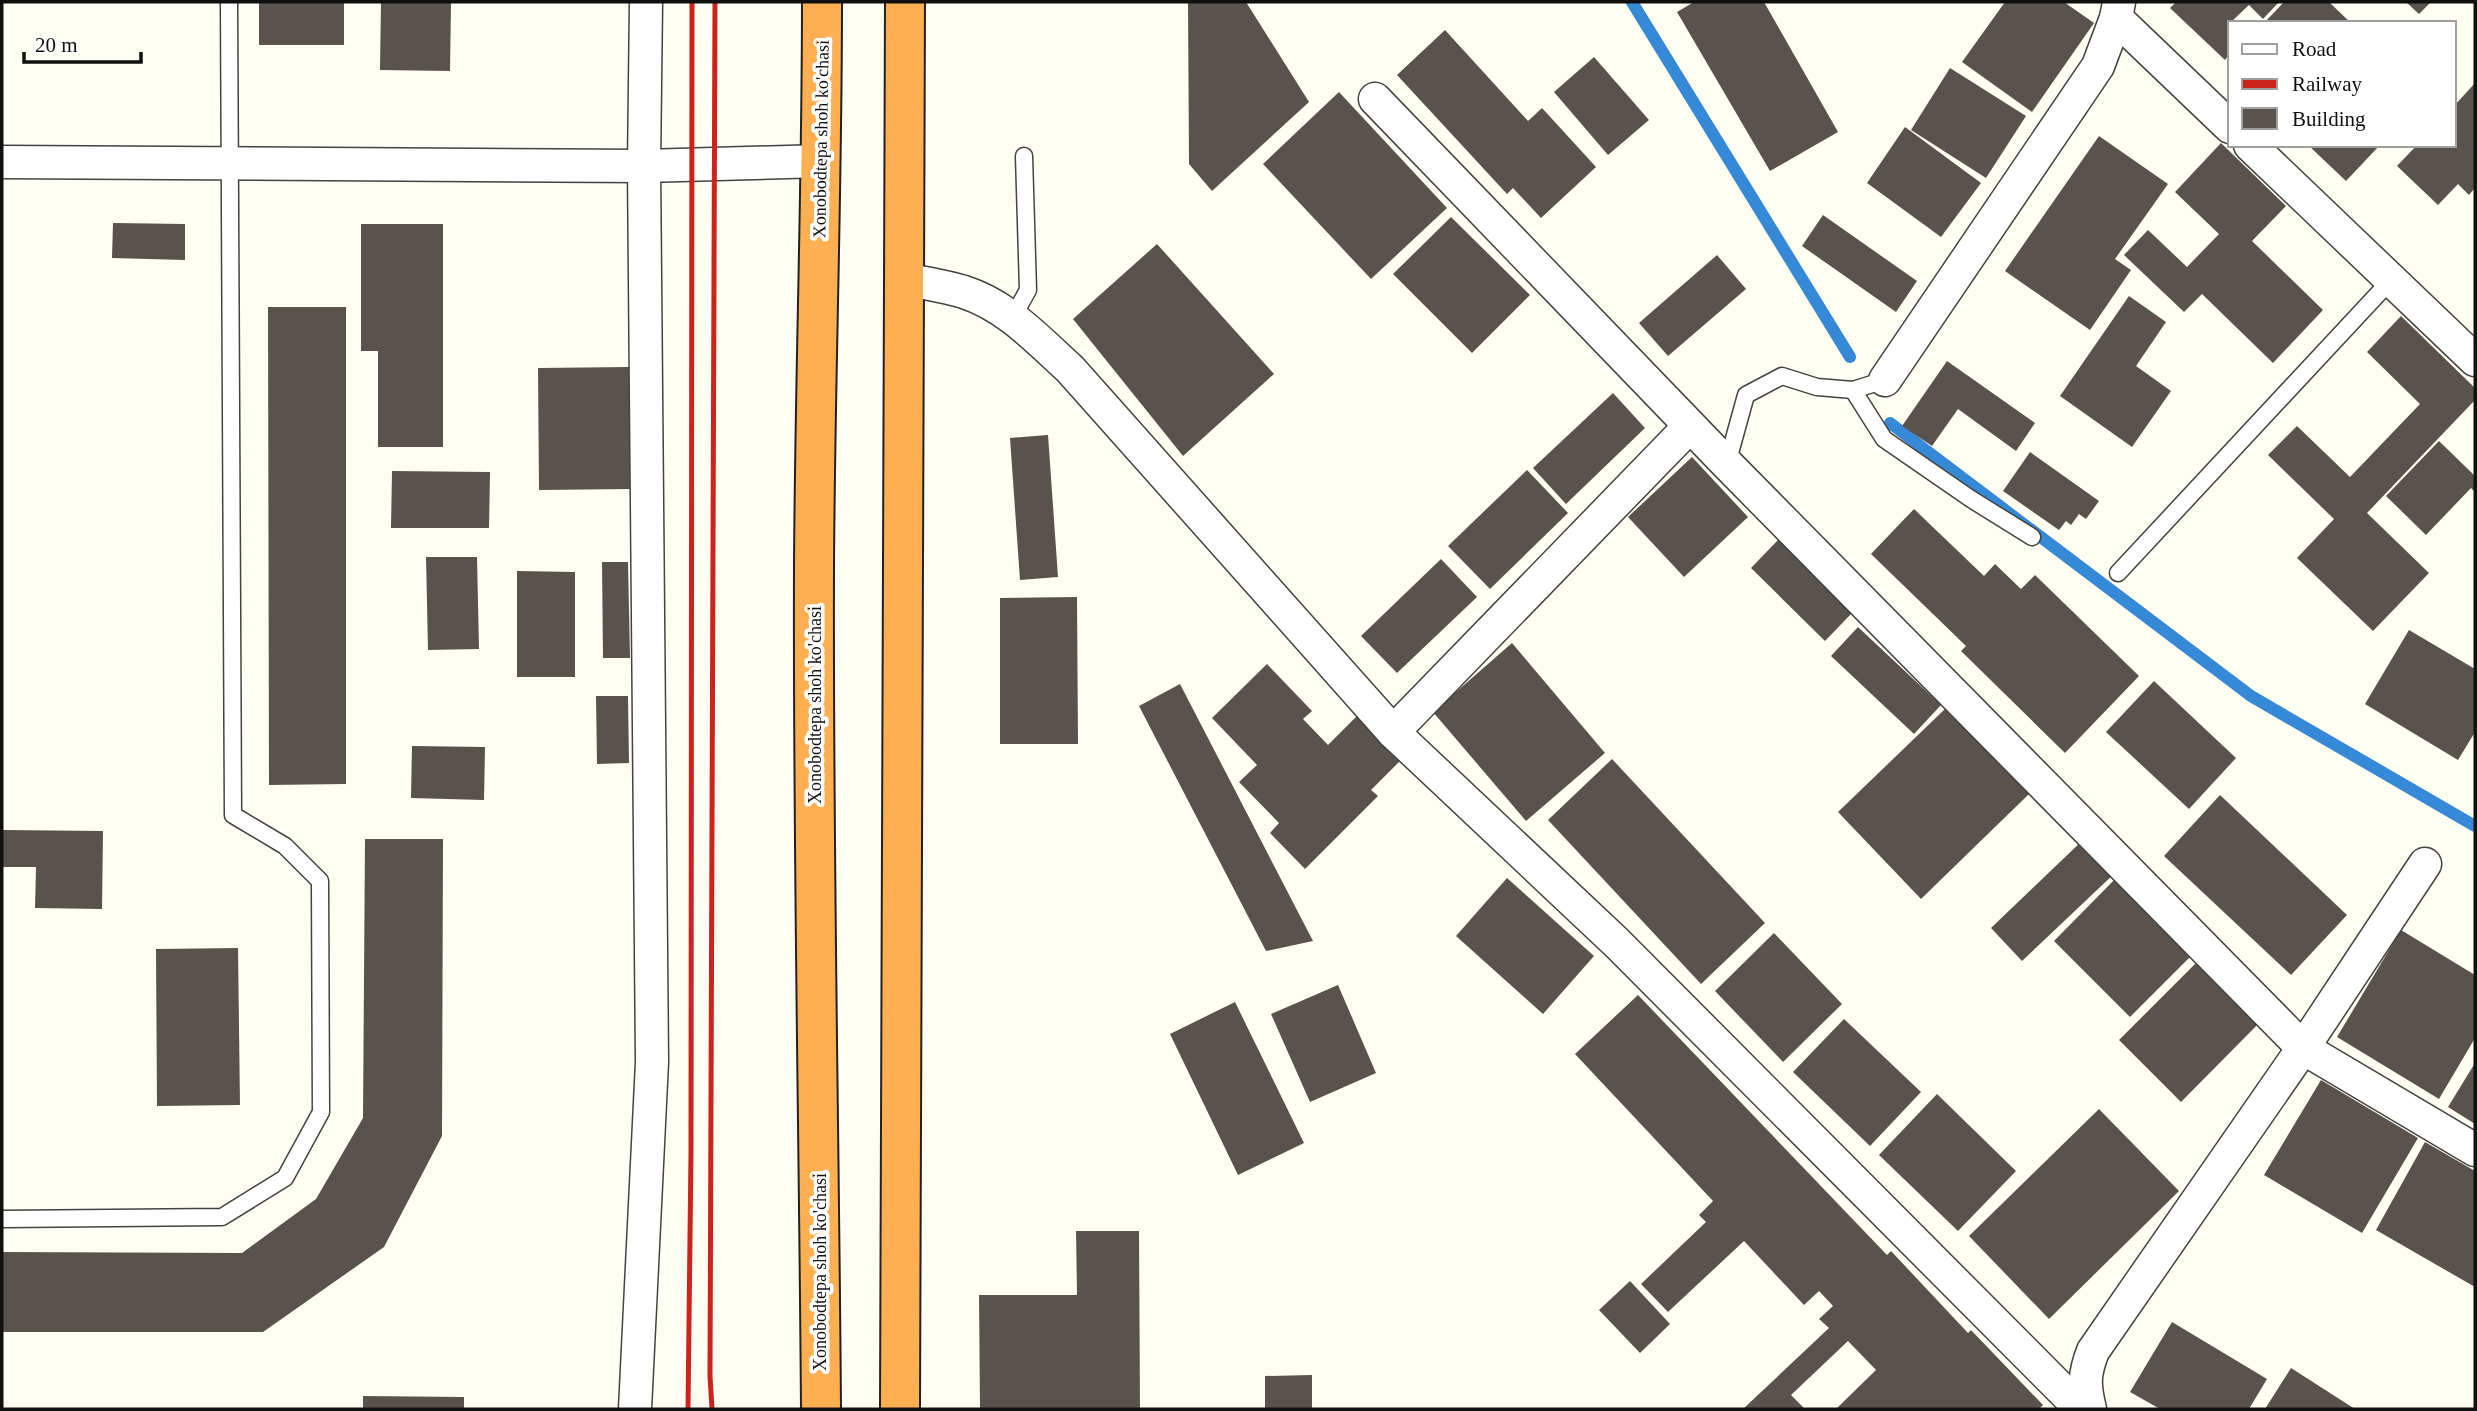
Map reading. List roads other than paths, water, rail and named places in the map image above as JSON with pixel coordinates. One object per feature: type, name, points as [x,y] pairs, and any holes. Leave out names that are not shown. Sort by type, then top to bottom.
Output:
[{"type":"highway","name":"Xonobodtepa shoh ko'chasi","points":[[821,1409],[814,571],[822,161],[822,2]]},
{"type":"highway","points":[[900,1409],[905,2]]},
{"type":"street","points":[[635,1409],[652,1062],[644,166],[646,2]]},
{"type":"street","points":[[1885,380],[2098,66],[2118,10],[2228,125]]},
{"type":"street","points":[[1375,99],[1727,464],[2303,1048],[2475,1150]]},
{"type":"street","points":[[2251,147],[2391,280],[2471,348]]},
{"type":"street","points":[[2,162],[644,166],[822,161]]},
{"type":"street","points":[[904,279],[963,292],[994,305],[1013,317],[1070,369],[1393,732],[1617,943],[2081,1409]]},
{"type":"street","points":[[1393,732],[1690,426]]},
{"type":"street","points":[[2090,1409],[2085,1389],[2085,1371],[2093,1351],[2303,1048],[2425,864]]},
{"type":"lane","points":[[2,1219],[222,1217],[285,1178],[321,1112],[320,881],[285,846],[233,815],[229,2]]},
{"type":"lane","points":[[1013,317],[1028,290],[1024,156]]},
{"type":"lane","points":[[2118,573],[2391,280]]},
{"type":"lane","points":[[1727,464],[1746,395],[1782,376],[1817,387],[1853,390],[1885,380]]},
{"type":"lane","points":[[1853,390],[1884,439],[2032,537]]},
{"type":"waterway","points":[[1632,2],[1850,357]]},
{"type":"waterway","points":[[1890,423],[2251,696],[2475,826]]},
{"type":"railway","points":[[688,1409],[691,1153],[692,2]]},
{"type":"railway","points":[[712,1409],[715,2]]}]
